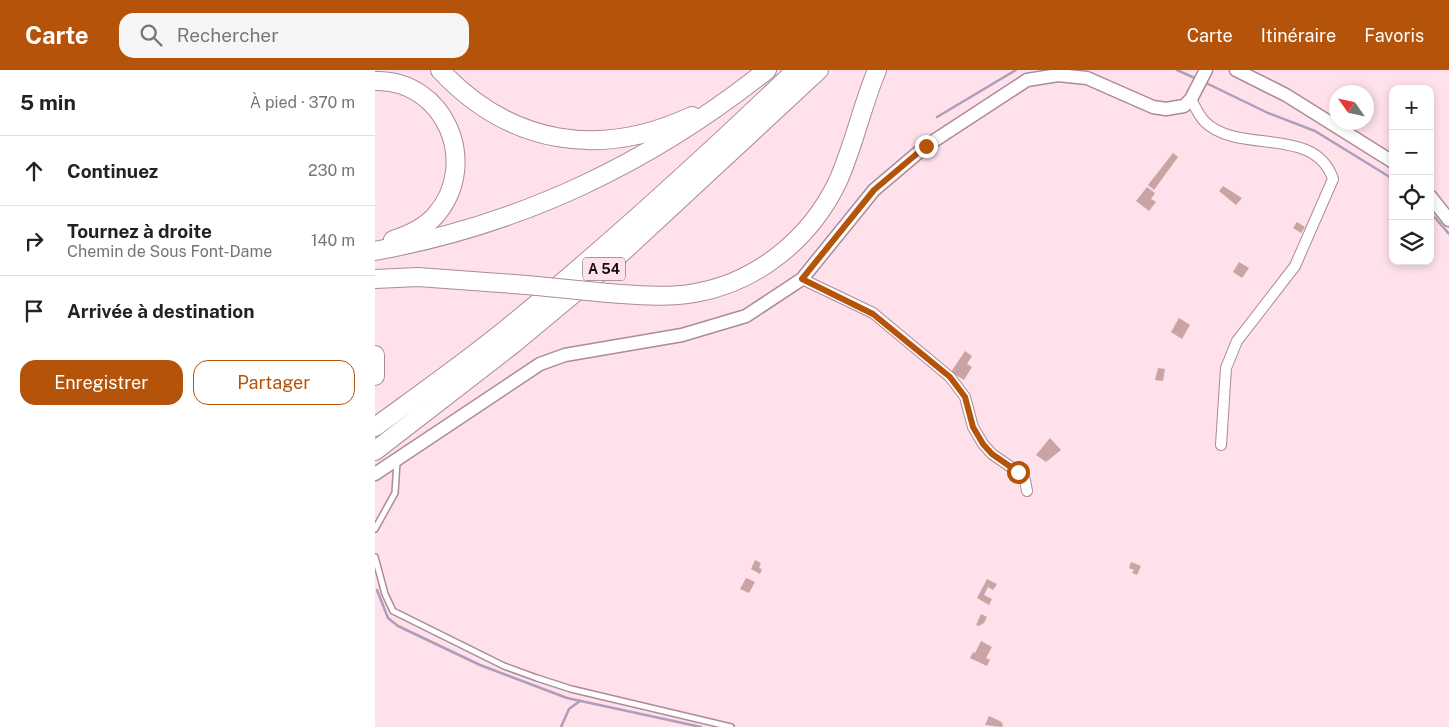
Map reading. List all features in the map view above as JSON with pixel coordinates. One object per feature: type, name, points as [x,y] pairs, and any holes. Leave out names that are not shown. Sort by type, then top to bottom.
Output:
[{"type":"highway","points":[[441,70],[461,91],[504,119],[535,133],[581,141],[610,141],[657,130],[699,112],[749,84]]},
{"type":"highway","points":[[375,252],[468,230],[529,209],[611,173],[669,140],[767,70]]},
{"type":"highway","name":"A 54","points":[[375,428],[504,332],[547,296],[730,133],[796,70]]},
{"type":"highway","name":"A 54","points":[[375,451],[512,345],[613,261],[819,70]]},
{"type":"highway","points":[[375,279],[418,277],[653,296],[695,293],[731,283],[764,267],[781,255],[818,216],[835,186],[877,70]]},
{"type":"highway","points":[[375,81],[401,84],[418,92],[433,105],[449,126],[456,156],[456,171],[451,190],[435,216],[407,235],[375,247]]},
{"type":"highway","points":[[375,355],[375,376]]},
{"type":"street","points":[[375,474],[540,364],[565,355],[682,335],[746,316],[802,279],[874,190],[926,146],[1027,80],[1058,75],[1087,78],[1153,107],[1167,109],[1184,106],[1194,94],[1206,70]]},
{"type":"street","points":[[1236,70],[1286,95],[1389,159]]},
{"type":"street","points":[[1194,94],[1205,122],[1217,130],[1233,137],[1294,146],[1316,156],[1329,168],[1333,179],[1295,266],[1237,341],[1226,368],[1221,445]]},
{"type":"street","points":[[1434,201],[1449,220]]},
{"type":"street","points":[[802,279],[873,314],[950,377],[965,397],[973,427],[983,444],[992,454],[1018,472],[1025,480],[1027,491]]},
{"type":"lane","points":[[375,530],[395,493],[398,478],[397,459]]},
{"type":"lane","points":[[375,557],[385,594],[393,611],[504,666],[571,690],[731,727]]},
{"type":"building","points":[[1173,153],[1178,157],[1154,190],[1148,185]]},
{"type":"building","points":[[1223,186],[1242,198],[1236,205],[1219,191]]},
{"type":"building","points":[[1147,187],[1155,193],[1151,199],[1156,202],[1149,211],[1136,201]]},
{"type":"building","points":[[1297,222],[1305,227],[1301,233],[1293,228]]},
{"type":"building","points":[[1239,262],[1249,268],[1242,278],[1233,272]]},
{"type":"building","points":[[1179,318],[1190,325],[1182,339],[1171,332]]},
{"type":"building","points":[[965,351],[972,356],[967,364],[972,367],[964,380],[951,372]]},
{"type":"building","points":[[1158,368],[1165,369],[1163,381],[1155,380]]},
{"type":"building","points":[[1050,438],[1061,450],[1046,462],[1036,455]]},
{"type":"building","points":[[755,560],[761,563],[759,568],[762,569],[760,574],[751,569]]},
{"type":"building","points":[[1131,562],[1141,566],[1137,575],[1132,573],[1134,570],[1129,568]]},
{"type":"building","points":[[746,578],[755,582],[749,593],[740,589]]},
{"type":"building","points":[[987,579],[997,584],[993,590],[988,587],[984,595],[992,599],[989,605],[977,598]]},
{"type":"building","points":[[981,614],[987,617],[984,623],[979,626],[976,625]]},
{"type":"building","points":[[981,641],[992,647],[986,658],[990,660],[987,666],[970,658]]},
{"type":"building","points":[[989,716],[1000,721],[1003,724],[1002,727],[985,725]]},
{"type":"waterway","points":[[937,117],[1016,70]]},
{"type":"waterway","points":[[1177,70],[1197,79]]},
{"type":"waterway","points":[[1204,82],[1268,113],[1315,131],[1389,177]]},
{"type":"waterway","points":[[1434,217],[1449,234]]},
{"type":"waterway","points":[[377,590],[388,618],[398,626],[480,665],[567,698],[701,727]]},
{"type":"waterway","points":[[561,727],[569,709],[580,701]]},
{"type":"route","points":[[926,146],[874,190],[802,279],[881,319],[950,377],[965,397],[973,427],[983,444],[992,454],[1018,472]]}]
